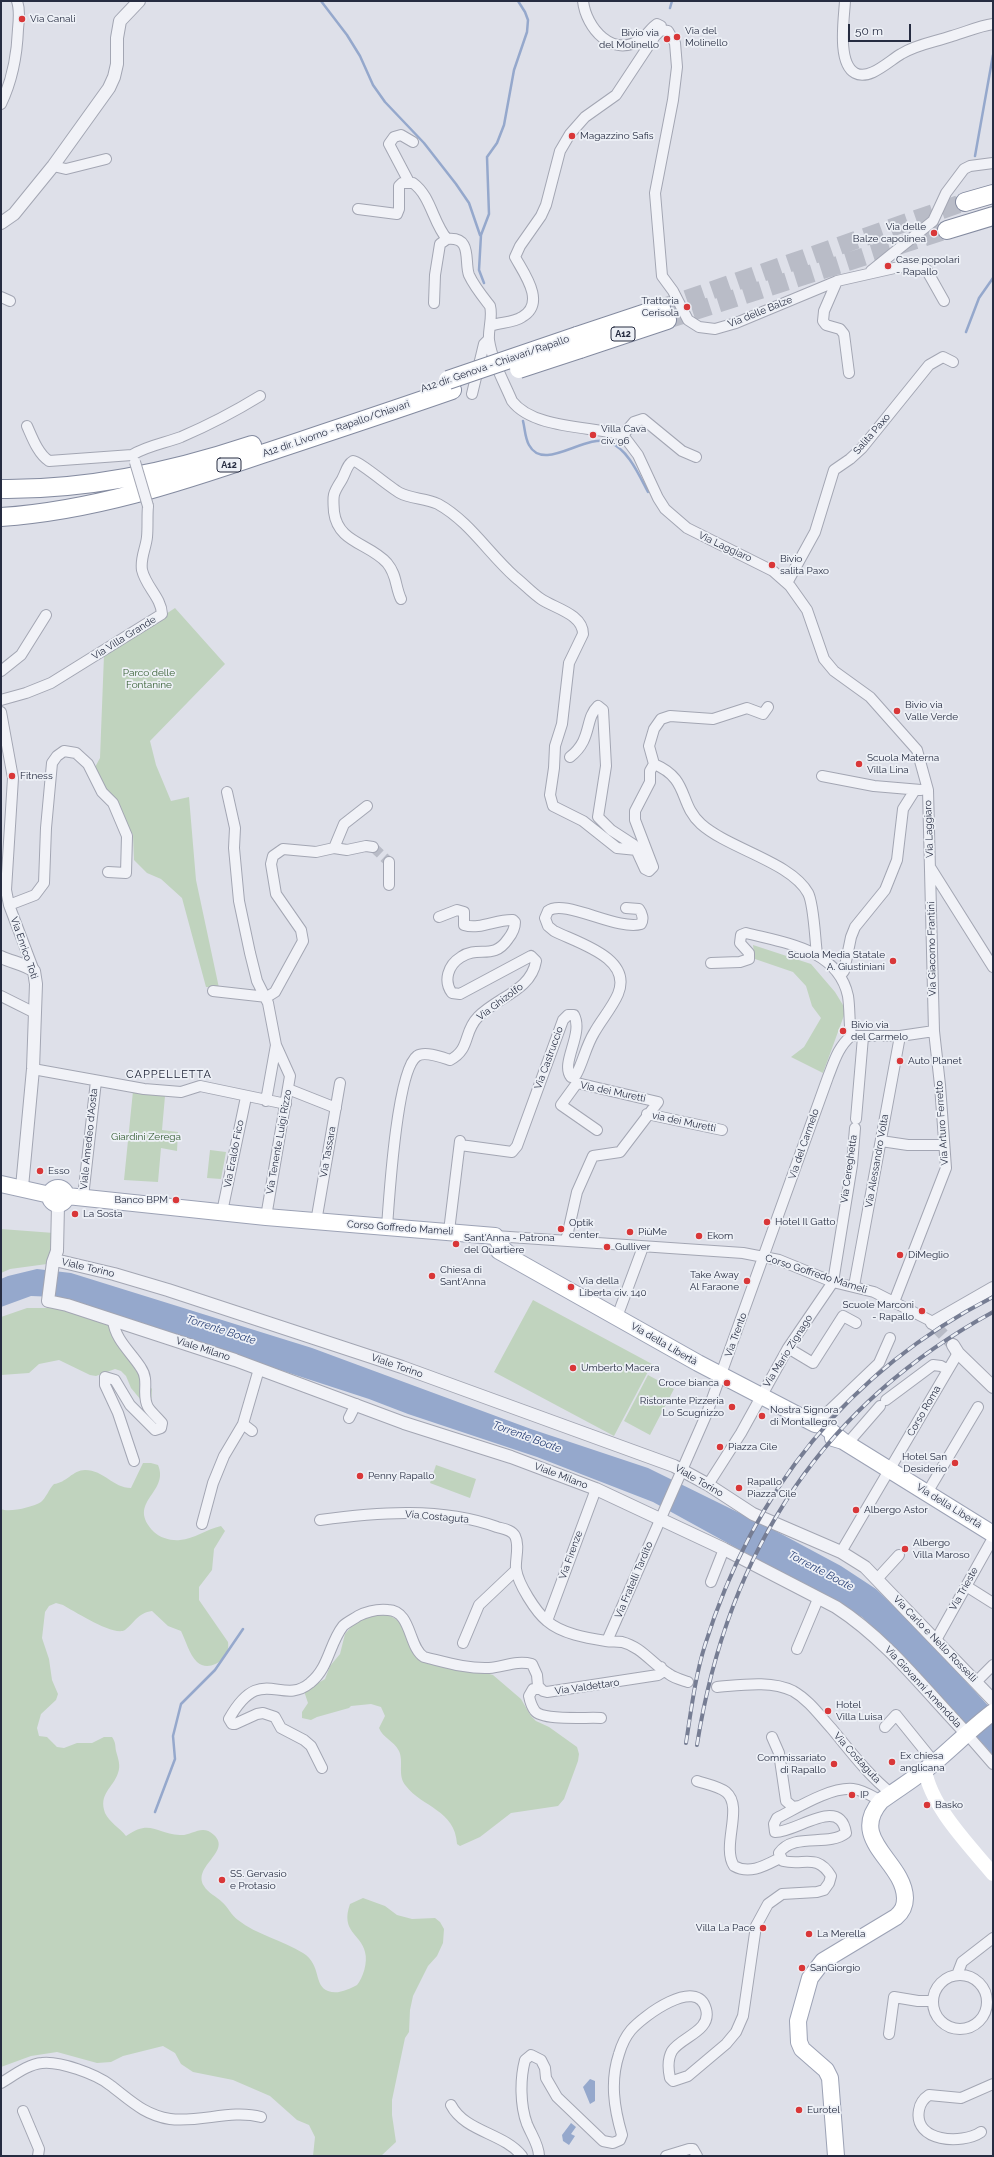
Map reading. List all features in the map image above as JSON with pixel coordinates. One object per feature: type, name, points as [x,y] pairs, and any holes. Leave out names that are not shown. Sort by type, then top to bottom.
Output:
[{"type":"highway","points":[[965,202],[993,194]]},
{"type":"highway","points":[[947,230],[993,216]]},
{"type":"highway","name":"A12 dir. Livorno - Rapallo/Chiavari","points":[[1,517],[84,506],[134,494],[203,474],[450,385],[664,314]]},
{"type":"highway","name":"A12 dir. Genova - Chiavari/Rapallo","points":[[1,489],[80,485],[165,470],[450,385]]},
{"type":"main road","name":"Corso Goffredo Mameli","points":[[1,1184],[22,1187],[58,1198],[83,1197],[316,1222],[449,1231],[495,1236]]},
{"type":"main road","name":"Via della Libertà","points":[[472,1234],[721,1376],[816,1425],[830,1437],[845,1442],[993,1534]]},
{"type":"main road","name":"Via della Libertà","points":[[495,1236],[504,1250],[511,1257]]},
{"type":"main road","points":[[836,2156],[830,2078],[826,2070],[802,2050],[797,2032],[798,2021],[810,1978],[823,1961],[896,1917],[903,1910],[904,1893],[901,1881],[878,1847],[870,1830],[872,1814],[886,1797],[929,1766],[959,1742],[967,1732],[993,1712]]},
{"type":"main road","points":[[929,1766],[926,1782],[943,1810],[993,1874]]},
{"type":"street","points":[[1,104],[10,84],[17,54],[19,9],[17,1]]},
{"type":"street","points":[[1,223],[14,214],[53,166],[89,117],[114,78],[117,64],[116,38],[120,21],[139,1]]},
{"type":"street","points":[[490,326],[499,322],[521,318],[531,307],[532,287],[515,257],[520,246],[541,216],[546,205],[560,151],[577,124],[616,95],[655,36],[661,30],[661,26],[657,24],[640,40],[626,44],[613,44],[603,39],[591,25],[586,14],[583,1]]},
{"type":"street","points":[[845,1],[843,41],[845,58],[854,73],[861,76],[874,72],[903,53],[922,44],[993,24]]},
{"type":"street","name":"Via delle Balze","points":[[661,30],[668,31],[675,43],[677,67],[673,100],[655,193],[662,276],[673,291],[688,320],[699,327],[715,329],[736,323],[837,280],[868,273],[933,221],[946,193],[964,168],[993,164]]},
{"type":"street","points":[[413,142],[401,135],[394,137],[389,144],[409,182],[418,187],[440,231],[447,239]]},
{"type":"street","points":[[53,166],[66,169],[106,159]]},
{"type":"street","points":[[358,209],[397,214],[399,209],[399,186],[402,183],[409,182]]},
{"type":"street","points":[[434,303],[436,261],[440,244],[447,239],[458,240],[468,254],[470,277],[490,306],[489,339],[492,353],[512,401],[517,407],[537,418],[623,435],[634,422],[643,419],[682,451],[696,457]]},
{"type":"street","points":[[868,273],[899,267],[926,269],[944,301]]},
{"type":"street","points":[[837,280],[824,311],[823,321],[826,325],[840,329],[844,334],[849,373]]},
{"type":"street","points":[[472,394],[484,344],[489,339]]},
{"type":"street","name":"Salita Paxo","points":[[787,583],[815,532],[834,470],[850,459],[862,448],[929,365],[943,357],[954,362]]},
{"type":"street","points":[[27,426],[36,445],[45,459],[49,461],[133,458],[141,449],[161,444],[221,420],[260,396]]},
{"type":"street","name":"Via Laggiaro","points":[[623,435],[638,455],[658,498],[672,515],[686,528],[774,571],[787,583],[807,610],[824,658],[834,671],[870,697],[917,750],[928,790],[930,867]]},
{"type":"street","name":"Via Villa Grande","points":[[1,700],[26,693],[51,683],[162,614],[161,605],[147,584],[142,570],[141,559],[147,537],[148,506],[133,458]]},
{"type":"street","points":[[400,599],[396,587],[397,578],[386,562],[372,551],[346,537],[337,524],[333,493],[353,461],[359,462],[368,471],[401,494],[438,504],[455,516],[502,564],[540,599],[569,614],[578,621],[584,634],[569,663],[562,724],[555,746],[554,768],[550,794],[553,806],[583,821],[605,841],[617,848],[637,850]]},
{"type":"street","points":[[1,671],[21,655],[46,615]]},
{"type":"street","points":[[570,756],[578,750],[584,742],[594,710],[598,706],[603,710],[606,766],[598,817],[611,830],[634,845],[645,869],[651,870],[653,867],[635,816],[638,805],[650,782],[650,771],[654,764],[649,746],[654,729],[661,719],[670,716],[713,719],[748,708],[763,714],[768,707]]},
{"type":"street","name":"Via Enrico Toti","points":[[1,712],[13,778],[6,890],[9,905],[34,971],[36,984],[33,1069],[22,1187]]},
{"type":"street","points":[[9,905],[35,895],[44,883],[46,828],[52,764],[57,756],[64,751],[76,753],[88,764],[102,792],[113,803],[127,836],[126,873],[108,872]]},
{"type":"street","points":[[654,764],[662,767],[674,777],[682,787],[687,804],[701,824],[793,877],[809,894],[817,954]]},
{"type":"street","name":"Via Laggiaro","points":[[822,776],[874,786],[928,790]]},
{"type":"street","points":[[840,976],[844,971],[850,937],[855,927],[885,890],[898,860],[903,809],[915,790]]},
{"type":"street","name":"Via Tenente Luigi Rizzo","points":[[227,792],[235,828],[234,848],[239,901],[257,981],[267,997],[276,1045],[290,1076],[266,1217]]},
{"type":"street","points":[[334,848],[344,824],[367,806]]},
{"type":"street","points":[[214,991],[267,997],[275,992],[303,941],[301,930],[276,894],[271,864],[273,856],[283,849],[316,852],[334,848],[347,850],[366,846],[373,847]]},
{"type":"street","points":[[389,862],[389,885]]},
{"type":"street","points":[[930,867],[993,967]]},
{"type":"street","name":"Via Giacomo Frantini","points":[[930,867],[934,1031]]},
{"type":"street","name":"Via Castruccio","points":[[449,1231],[460,1143],[512,1152],[517,1146],[563,1020],[568,1015],[574,1015],[576,1018],[577,1034],[568,1065],[568,1073],[571,1077],[576,1076],[593,1034],[618,993],[620,981],[618,971],[613,961],[602,954],[554,931],[548,926],[545,918],[548,911],[559,907],[623,924],[640,924],[642,921],[642,913],[639,909],[626,908]]},
{"type":"street","name":"Via Ghizolfo","points":[[387,1227],[391,1167],[400,1104],[410,1065],[416,1057],[422,1053],[450,1060],[459,1055],[465,1047],[470,1028],[478,1017],[526,982],[533,974],[536,961],[531,956],[460,994],[452,994],[447,986],[447,977],[450,969],[461,957],[473,953],[491,953],[502,948],[512,933],[515,922],[513,920],[506,920],[470,927],[464,925],[464,912],[457,910],[439,917]]},
{"type":"street","points":[[711,963],[740,962],[749,959],[749,953],[740,943],[741,935],[746,933],[817,954],[834,968],[840,976],[848,995],[851,1036],[900,1036],[934,1031]]},
{"type":"street","points":[[1,957],[16,964],[28,967],[34,971]]},
{"type":"street","points":[[1,996],[35,1013]]},
{"type":"street","name":"Via Arturo Ferretto","points":[[894,1302],[946,1168],[934,1031]]},
{"type":"street","name":"Via del Carmelo","points":[[763,1257],[838,1053],[844,1042],[851,1036]]},
{"type":"street","name":"Via Alessandro Volta","points":[[854,1286],[900,1036]]},
{"type":"street","name":"Via Cereghetta","points":[[833,1282],[852,1165],[863,1037]]},
{"type":"street","name":"Via Tenente Luigi Rizzo","points":[[266,1101],[276,1045]]},
{"type":"street","points":[[33,1069],[144,1089],[181,1092],[200,1086],[246,1097],[286,1104]]},
{"type":"street","name":"Viale Amedeo d'Aosta","points":[[83,1197],[96,1081]]},
{"type":"street","name":"Via Tassara","points":[[316,1222],[340,1083]]},
{"type":"street","name":"Via dei Muretti","points":[[566,1241],[577,1192],[593,1156],[620,1152],[647,1114],[658,1102],[577,1083],[561,1105],[598,1130]]},
{"type":"street","points":[[288,1090],[336,1108]]},
{"type":"street","name":"Via Eraldo Fico","points":[[222,1212],[246,1097]]},
{"type":"street","name":"via dei Muretti","points":[[647,1114],[722,1130]]},
{"type":"street","points":[[881,1141],[908,1145],[944,1145]]},
{"type":"street","points":[[54,1261],[59,1234],[58,1198]]},
{"type":"street","name":"Corso Goffredo Mameli","points":[[495,1236],[743,1253],[778,1260],[833,1282],[854,1286],[894,1302],[934,1324]]},
{"type":"street","points":[[511,1257],[517,1237]]},
{"type":"street","points":[[616,1317],[643,1247]]},
{"type":"street","name":"Via Trento","points":[[681,1474],[721,1376],[763,1257]]},
{"type":"street","name":"Viale Milano","points":[[54,1261],[48,1301],[67,1305],[259,1368],[404,1423],[511,1457],[596,1489],[661,1516],[758,1567]]},
{"type":"street","name":"Viale Torino","points":[[54,1261],[114,1274],[168,1290],[402,1367],[625,1446],[681,1474],[707,1484],[728,1498]]},
{"type":"street","name":"Via Mario Zignago","points":[[707,1484],[712,1480],[746,1423],[788,1348],[833,1282]]},
{"type":"street","points":[[934,1324],[993,1288]]},
{"type":"street","points":[[788,1348],[813,1363],[843,1316],[856,1322]]},
{"type":"street","points":[[113,1320],[114,1327],[126,1350],[141,1367],[146,1378],[145,1400],[148,1407],[162,1423],[161,1428],[155,1430],[130,1405],[115,1380],[105,1378],[105,1385],[118,1413],[134,1461]]},
{"type":"street","points":[[816,1425],[879,1363],[890,1338]]},
{"type":"street","points":[[955,1349],[993,1387]]},
{"type":"street","name":"Corso Roma","points":[[841,1552],[891,1470],[948,1370],[955,1349]]},
{"type":"street","points":[[845,1442],[883,1403],[933,1365],[948,1370]]},
{"type":"street","points":[[202,1524],[213,1484],[224,1456],[243,1424],[259,1368]]},
{"type":"street","points":[[350,1418],[356,1404]]},
{"type":"street","points":[[927,1492],[978,1407]]},
{"type":"street","points":[[243,1424],[252,1432]]},
{"type":"street","name":"Via Fratelli Tardito","points":[[607,1642],[661,1516],[681,1474]]},
{"type":"street","name":"Via Firenze","points":[[547,1621],[596,1489]]},
{"type":"street","name":"Via Carlo e Nello Rosselli","points":[[728,1498],[753,1514],[779,1527],[841,1552],[865,1567],[993,1700]]},
{"type":"street","name":"Via Costaguta","points":[[320,1520],[345,1516],[404,1513],[446,1515],[480,1520],[512,1532],[516,1538],[516,1570],[532,1604],[547,1621],[568,1633],[607,1642],[622,1642],[648,1655],[669,1674],[688,1682]]},
{"type":"street","name":"Via Trieste","points":[[936,1640],[993,1538]]},
{"type":"street","points":[[711,1582],[724,1549]]},
{"type":"street","points":[[877,1579],[899,1555]]},
{"type":"street","name":"Via Giovanni Amendola","points":[[758,1567],[856,1621],[896,1656],[967,1732]]},
{"type":"street","points":[[463,1643],[479,1605],[516,1570]]},
{"type":"street","points":[[966,1586],[993,1603]]},
{"type":"street","points":[[797,1649],[818,1599]]},
{"type":"street","points":[[322,1768],[311,1746],[304,1740],[282,1728],[275,1717],[263,1713],[257,1714],[235,1724],[232,1724],[229,1718],[244,1698],[256,1690],[269,1687],[292,1691],[308,1684],[319,1676],[344,1625],[364,1613],[388,1610],[399,1614],[410,1633],[418,1654],[424,1658],[474,1668],[491,1668],[519,1662],[532,1664],[537,1675],[539,1689],[533,1688],[529,1696],[535,1711],[540,1715],[554,1718],[601,1718]]},
{"type":"street","points":[[976,1682],[993,1666]]},
{"type":"street","name":"Via Valdettaro","points":[[539,1689],[547,1692],[562,1691],[653,1676],[661,1673],[661,1667]]},
{"type":"street","name":"Via Costaguta","points":[[717,1687],[746,1684],[774,1686],[792,1691],[812,1706],[868,1772],[886,1797]]},
{"type":"street","points":[[885,1727],[896,1715],[929,1766]]},
{"type":"street","points":[[967,1732],[993,1764]]},
{"type":"street","points":[[772,1737],[779,1753],[786,1801],[793,1807],[800,1806]]},
{"type":"street","points":[[697,1781],[723,1790],[730,1797],[732,1822],[729,1849],[730,1858],[734,1866],[747,1871],[766,1866],[780,1858]]},
{"type":"street","points":[[780,1858],[779,1853],[784,1847],[799,1842],[839,1838],[846,1833],[845,1823],[837,1817],[821,1816],[783,1832],[775,1832],[774,1824],[777,1818],[835,1791],[852,1789],[886,1797]]},
{"type":"street","points":[[539,2156],[526,2123],[523,2105],[523,2068],[525,2060],[531,2055],[541,2060],[545,2068],[546,2078],[557,2097],[603,2142],[613,2143],[620,2140],[622,2135],[614,2097],[615,2071],[619,2053],[630,2030],[647,2015],[679,1997],[694,1996],[702,2000],[706,2009],[706,2017],[702,2028],[673,2050],[669,2059],[670,2078],[674,2081],[688,2076],[726,2044],[736,2032],[743,2016],[756,1926],[763,1914],[773,1900],[782,1894],[817,1892],[824,1890],[829,1883],[831,1876],[820,1863],[811,1861],[792,1863],[783,1861],[780,1858]]},
{"type":"street","points":[[957,1975],[962,1962],[993,1938]]},
{"type":"street","points":[[957,1975],[974,1978],[986,1992],[987,2010],[984,2018],[969,2028],[952,2028],[938,2018],[933,2001],[938,1986],[943,1981],[957,1975]]},
{"type":"street","points":[[889,2034],[894,1997],[918,2001],[933,2001]]},
{"type":"street","points":[[1,2083],[24,2069],[41,2062],[62,2065],[92,2075],[108,2083],[144,2112],[171,2119],[223,2115],[261,2117]]},
{"type":"street","points":[[981,2132],[970,2138],[939,2138],[930,2135],[924,2130],[920,2124],[918,2112],[920,2105],[929,2095],[961,2098],[993,2084]]},
{"type":"street","points":[[451,2105],[455,2112],[470,2123],[488,2134],[505,2141],[516,2149],[522,2156]]},
{"type":"street","points":[[23,2111],[39,2149],[38,2156]]},
{"type":"street","points":[[666,2156],[693,2149],[697,2156]]},
{"type":"green space","name":"Parco delle Fontanine","points":[[175,608],[225,664],[150,741],[156,765],[171,801],[189,797],[196,880],[219,988],[206,987],[182,898],[161,879],[147,873],[134,860],[133,835],[94,769],[100,758],[104,655]]},
{"type":"green space","points":[[753,945],[811,964],[835,992],[846,1010],[823,1073],[791,1057],[804,1047],[821,1018],[812,1006],[806,986],[793,972],[755,959]]},
{"type":"green space","name":"Giardini Zerega","points":[[133,1091],[165,1096],[162,1130],[178,1132],[177,1151],[161,1148],[158,1182],[124,1180]]},
{"type":"green space","points":[[210,1150],[226,1152],[221,1179],[207,1178]]},
{"type":"green space","points":[[1,1229],[54,1233],[47,1264],[10,1269],[1,1273]]},
{"type":"green space","name":"Umberto Macera","points":[[533,1300],[652,1364],[614,1436],[494,1372]]},
{"type":"green space","points":[[27,1308],[57,1308],[106,1323],[112,1327],[134,1365],[152,1389],[151,1403],[145,1405],[131,1388],[126,1376],[121,1371],[115,1369],[96,1376],[90,1375],[59,1360],[39,1364],[29,1373],[1,1375],[1,1317]]},
{"type":"green space","points":[[648,1375],[674,1389],[650,1435],[624,1421]]},
{"type":"green space","points":[[143,1463],[158,1465],[160,1475],[158,1483],[146,1505],[144,1513],[146,1522],[154,1532],[166,1539],[177,1540],[190,1538],[221,1526],[225,1531],[214,1549],[212,1570],[199,1587],[199,1600],[228,1642],[226,1654],[223,1659],[213,1665],[202,1665],[197,1662],[192,1655],[181,1631],[168,1626],[152,1611],[143,1614],[125,1630],[120,1631],[103,1627],[63,1605],[56,1603],[49,1606],[45,1612],[42,1638],[49,1659],[52,1680],[58,1694],[56,1700],[41,1714],[37,1728],[39,1736],[47,1737],[57,1747],[64,1748],[77,1743],[92,1743],[104,1737],[112,1737],[115,1744],[119,1768],[116,1778],[103,1801],[105,1813],[109,1820],[126,1836],[141,1828],[153,1828],[171,1834],[180,1835],[205,1830],[214,1835],[218,1841],[218,1847],[216,1853],[203,1872],[202,1879],[205,1888],[220,1900],[236,1918],[245,1925],[261,1934],[295,1948],[309,1958],[313,1963],[320,1984],[328,1991],[339,1992],[357,1985],[364,1970],[366,1956],[363,1946],[349,1927],[348,1913],[350,1904],[363,1898],[385,1906],[397,1915],[412,1919],[435,1918],[440,1922],[444,1929],[443,1943],[437,1956],[428,1966],[413,1996],[410,2010],[409,2032],[405,2038],[392,2100],[392,2115],[396,2142],[381,2156],[313,2156],[315,2137],[309,2125],[297,2120],[270,2096],[233,2080],[193,2072],[181,2064],[175,2053],[163,2046],[123,2056],[111,2062],[97,2063],[57,2052],[31,2056],[1,2067],[1,1509],[15,1510],[37,1504],[43,1500],[54,1484],[77,1472],[85,1470],[98,1473],[119,1485],[131,1488]]},
{"type":"green space","points":[[436,1465],[476,1479],[470,1498],[430,1483]]},
{"type":"green space","points":[[381,1614],[389,1616],[400,1623],[407,1634],[415,1654],[493,1675],[521,1699],[531,1716],[536,1721],[549,1727],[577,1747],[579,1754],[578,1761],[564,1799],[558,1806],[511,1813],[480,1837],[460,1846],[457,1844],[455,1833],[444,1816],[420,1799],[403,1782],[399,1751],[379,1728],[385,1716],[381,1707],[371,1704],[351,1706],[349,1708],[311,1720],[302,1718],[302,1712],[308,1703],[304,1691],[325,1679],[330,1666],[340,1654],[345,1634],[352,1626],[367,1616]]},
{"type":"water","name":"Torrente Boate","points":[[37,1269],[71,1273],[312,1348],[531,1429],[648,1468],[772,1529],[841,1566],[876,1589],[919,1630],[993,1711],[993,1755],[902,1654],[862,1617],[653,1502],[537,1457],[408,1414],[369,1399],[56,1297],[31,1296],[1,1307],[1,1279]]},
{"type":"water","points":[[590,2079],[595,2081],[595,2101],[590,2104],[583,2087]]},
{"type":"water","points":[[571,2123],[576,2127],[571,2134],[575,2136],[569,2145],[563,2141],[562,2135]]},
{"type":"waterway","points":[[321,1],[347,35],[360,56],[373,85],[385,102],[424,143],[469,203],[480,235]]},
{"type":"waterway","points":[[484,283],[479,270],[481,235],[489,214],[487,157],[497,143],[504,125],[514,70],[527,32],[528,20],[518,1]]},
{"type":"waterway","points":[[670,8],[672,1]]},
{"type":"waterway","points":[[975,156],[993,55]]},
{"type":"waterway","points":[[966,332],[979,298],[993,278]]},
{"type":"waterway","points":[[523,421],[529,445],[536,453],[544,455],[555,454],[599,441],[609,442],[616,445],[632,463],[648,492]]},
{"type":"waterway","points":[[155,1812],[175,1759],[173,1736],[181,1704],[215,1670],[243,1629]]},
{"type":"tunnel","points":[[661,308],[965,202]]},
{"type":"tunnel","points":[[667,320],[947,230]]},
{"type":"tunnel","points":[[373,847],[389,862]]},
{"type":"tunnel","points":[[935,1326],[953,1345]]},
{"type":"railway","points":[[686,1743],[694,1694],[705,1645],[725,1589],[750,1536],[779,1487],[813,1441],[851,1399],[894,1361],[941,1327],[993,1297]]},
{"type":"railway","points":[[697,1745],[711,1675],[732,1610],[759,1549],[792,1492],[832,1440],[879,1392],[932,1349],[993,1312]]},
{"type":"place","name":"Via Canali","points":[[22,19]]},
{"type":"place","name":"Via del Molinello","points":[[677,37]]},
{"type":"place","name":"Bivio via del Molinello","points":[[667,39]]},
{"type":"place","name":"Magazzino Safis","points":[[572,136]]},
{"type":"place","name":"Via delle Balze capolinea","points":[[934,233]]},
{"type":"place","name":"Case popolari - Rapallo","points":[[888,266]]},
{"type":"place","name":"Trattoria Cerisola","points":[[687,307]]},
{"type":"place","name":"Villa Cava civ. 96","points":[[593,435]]},
{"type":"place","name":"Bivio salita Paxo","points":[[772,565]]},
{"type":"place","name":"Bivio via Valle Verde","points":[[897,711]]},
{"type":"place","name":"Scuola Materna Villa Lina","points":[[859,764]]},
{"type":"place","name":"Fitness","points":[[12,776]]},
{"type":"place","name":"Scuola Media Statale A. Giustiniani","points":[[893,961]]},
{"type":"place","name":"Bivio via del Carmelo","points":[[843,1031]]},
{"type":"place","name":"Auto Planet","points":[[900,1061]]},
{"type":"place","name":"Esso","points":[[40,1171]]},
{"type":"place","name":"Banco BPM","points":[[176,1200]]},
{"type":"place","name":"La Sosta","points":[[75,1214]]},
{"type":"place","name":"Hotel Il Gatto","points":[[767,1222]]},
{"type":"place","name":"Optik center","points":[[561,1229]]},
{"type":"place","name":"PiùMe","points":[[630,1232]]},
{"type":"place","name":"Ekom","points":[[699,1236]]},
{"type":"place","name":"Sant'Anna - Patrona del Quartiere","points":[[456,1244]]},
{"type":"place","name":"Gulliver","points":[[607,1247]]},
{"type":"place","name":"DiMeglio","points":[[900,1255]]},
{"type":"place","name":"Chiesa di Sant'Anna","points":[[432,1276]]},
{"type":"place","name":"Take Away Al Faraone","points":[[747,1281]]},
{"type":"place","name":"Via della Liberta civ. 140","points":[[571,1287]]},
{"type":"place","name":"Scuole Marconi - Rapallo","points":[[922,1311]]},
{"type":"place","name":"Umberto Macera","points":[[573,1368]]},
{"type":"place","name":"Croce bianca","points":[[727,1383]]},
{"type":"place","name":"Ristorante Pizzeria Lo Scugnizzo","points":[[732,1407]]},
{"type":"place","name":"Nostra Signora di Montallegro","points":[[762,1416]]},
{"type":"place","name":"Piazza Cile","points":[[720,1447]]},
{"type":"place","name":"Hotel San Desiderio","points":[[955,1463]]},
{"type":"place","name":"Penny Rapallo","points":[[360,1476]]},
{"type":"place","name":"Rapallo Piazza Cile","points":[[739,1488]]},
{"type":"place","name":"Albergo Astor","points":[[856,1510]]},
{"type":"place","name":"Albergo Villa Maroso","points":[[905,1549]]},
{"type":"place","name":"Hotel Villa Luisa","points":[[828,1711]]},
{"type":"place","name":"Ex chiesa anglicana","points":[[892,1762]]},
{"type":"place","name":"Commissariato di Rapallo","points":[[834,1764]]},
{"type":"place","name":"IP","points":[[852,1795]]},
{"type":"place","name":"Basko","points":[[927,1805]]},
{"type":"place","name":"SS. Gervasio e Protasio","points":[[222,1880]]},
{"type":"place","name":"Villa La Pace","points":[[763,1928]]},
{"type":"place","name":"La Merella","points":[[809,1934]]},
{"type":"place","name":"SanGiorgio","points":[[802,1968]]},
{"type":"place","name":"Eurotel","points":[[799,2110]]},
{"type":"district","name":"CAPPELLETTA","points":[[169,1075]]}]
